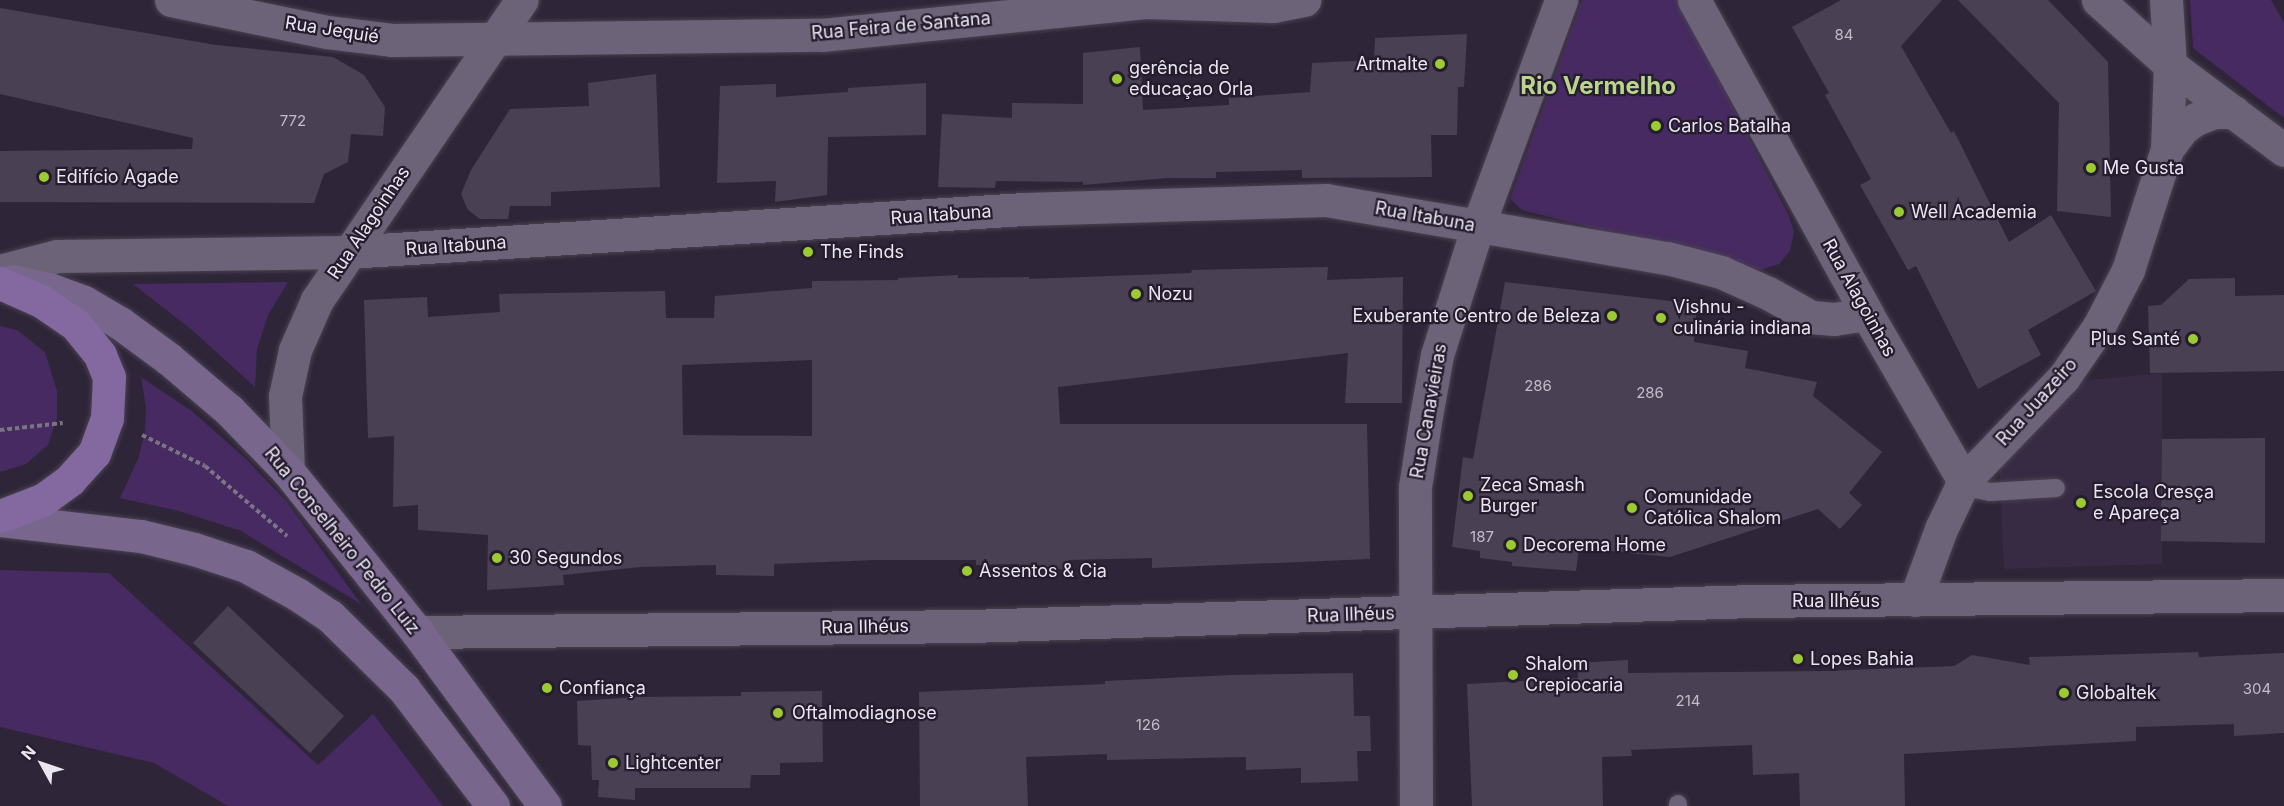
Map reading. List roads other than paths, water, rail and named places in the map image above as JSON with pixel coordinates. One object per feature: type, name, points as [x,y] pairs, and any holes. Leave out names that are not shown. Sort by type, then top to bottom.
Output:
[{"type":"main road","name":"Rua Conselheiro Pedro Luiz","points":[[0,281],[50,288],[84,302],[120,323],[169,359],[229,410],[288,471],[417,632],[545,806]]},
{"type":"main road","points":[[0,281],[41,301],[76,325],[100,355],[109,377],[107,418],[94,453],[70,480],[42,500],[0,518]]},
{"type":"main road","points":[[0,518],[141,536],[194,549],[246,566],[297,594],[330,616],[404,689],[493,806]]},
{"type":"street","name":"Rua Jequié","points":[[171,0],[327,32],[392,40],[496,39]]},
{"type":"street","name":"Rua Alagoinhas","points":[[288,471],[285,396],[295,350],[317,300],[522,0]]},
{"type":"street","name":"Rua Feira de Santana","points":[[496,39],[822,35],[1145,2],[1263,6],[1304,0]]},
{"type":"street","name":"Rua Canavieiras","points":[[1416,806],[1415,487],[1426,416],[1437,355],[1478,226],[1561,0]]},
{"type":"street","name":"Rua Alagoinhas","points":[[1694,0],[1867,314],[1964,481]]},
{"type":"street","points":[[2098,0],[2170,65],[2284,150]]},
{"type":"street","name":"Rua Juazeiro","points":[[1964,481],[2064,377],[2099,326],[2128,270],[2167,149],[2170,65],[2166,0]]},
{"type":"street","name":"Rua Juazeiro","points":[[2167,149],[2183,128],[2196,118],[2214,112],[2234,112]]},
{"type":"street","name":"Rua Itabuna","points":[[0,271],[57,256],[348,252],[1024,209],[1326,200],[1667,258],[1721,272],[1768,293],[1811,317],[1834,319],[1867,314]]},
{"type":"street","points":[[1915,600],[1941,529],[1964,481]]},
{"type":"street","name":"Rua Ilhéus","points":[[417,632],[970,626],[1415,614],[1751,601],[2284,595]]},
{"type":"lane","points":[[1964,481],[1975,489],[1990,492],[2056,488]]},
{"type":"place","name":"Artmalte","points":[[1440,64]]},
{"type":"place","name":"gerência de educaçao Orla","points":[[1117,79]]},
{"type":"place","name":"Carlos Batalha","points":[[1656,126]]},
{"type":"place","name":"Me Gusta","points":[[2091,168]]},
{"type":"place","name":"Edifício Agade","points":[[44,177]]},
{"type":"place","name":"Well Academia","points":[[1899,212]]},
{"type":"place","name":"The Finds","points":[[808,252]]},
{"type":"place","name":"Nozu","points":[[1136,294]]},
{"type":"place","name":"Exuberante Centro de Beleza","points":[[1612,316]]},
{"type":"place","name":"Vishnu - culinária indiana","points":[[1661,318]]},
{"type":"place","name":"Plus Santé","points":[[2193,339]]},
{"type":"place","name":"Zeca Smash Burger","points":[[1468,496]]},
{"type":"place","name":"Escola Cresça e Apareça","points":[[2081,503]]},
{"type":"place","name":"Comunidade Católica Shalom","points":[[1632,508]]},
{"type":"place","name":"Decorema Home","points":[[1511,545]]},
{"type":"place","name":"30 Segundos","points":[[497,558]]},
{"type":"place","name":"Assentos & Cia","points":[[967,571]]},
{"type":"place","name":"Lopes Bahia","points":[[1798,659]]},
{"type":"place","name":"Shalom Crepiocaria","points":[[1513,675]]},
{"type":"place","name":"Confiança","points":[[547,688]]},
{"type":"place","name":"Globaltek","points":[[2064,693]]},
{"type":"place","name":"Oftalmodiagnose","points":[[778,713]]},
{"type":"place","name":"Lightcenter","points":[[613,763]]},
{"type":"district","name":"Rio Vermelho","points":[[1598,86]]}]
